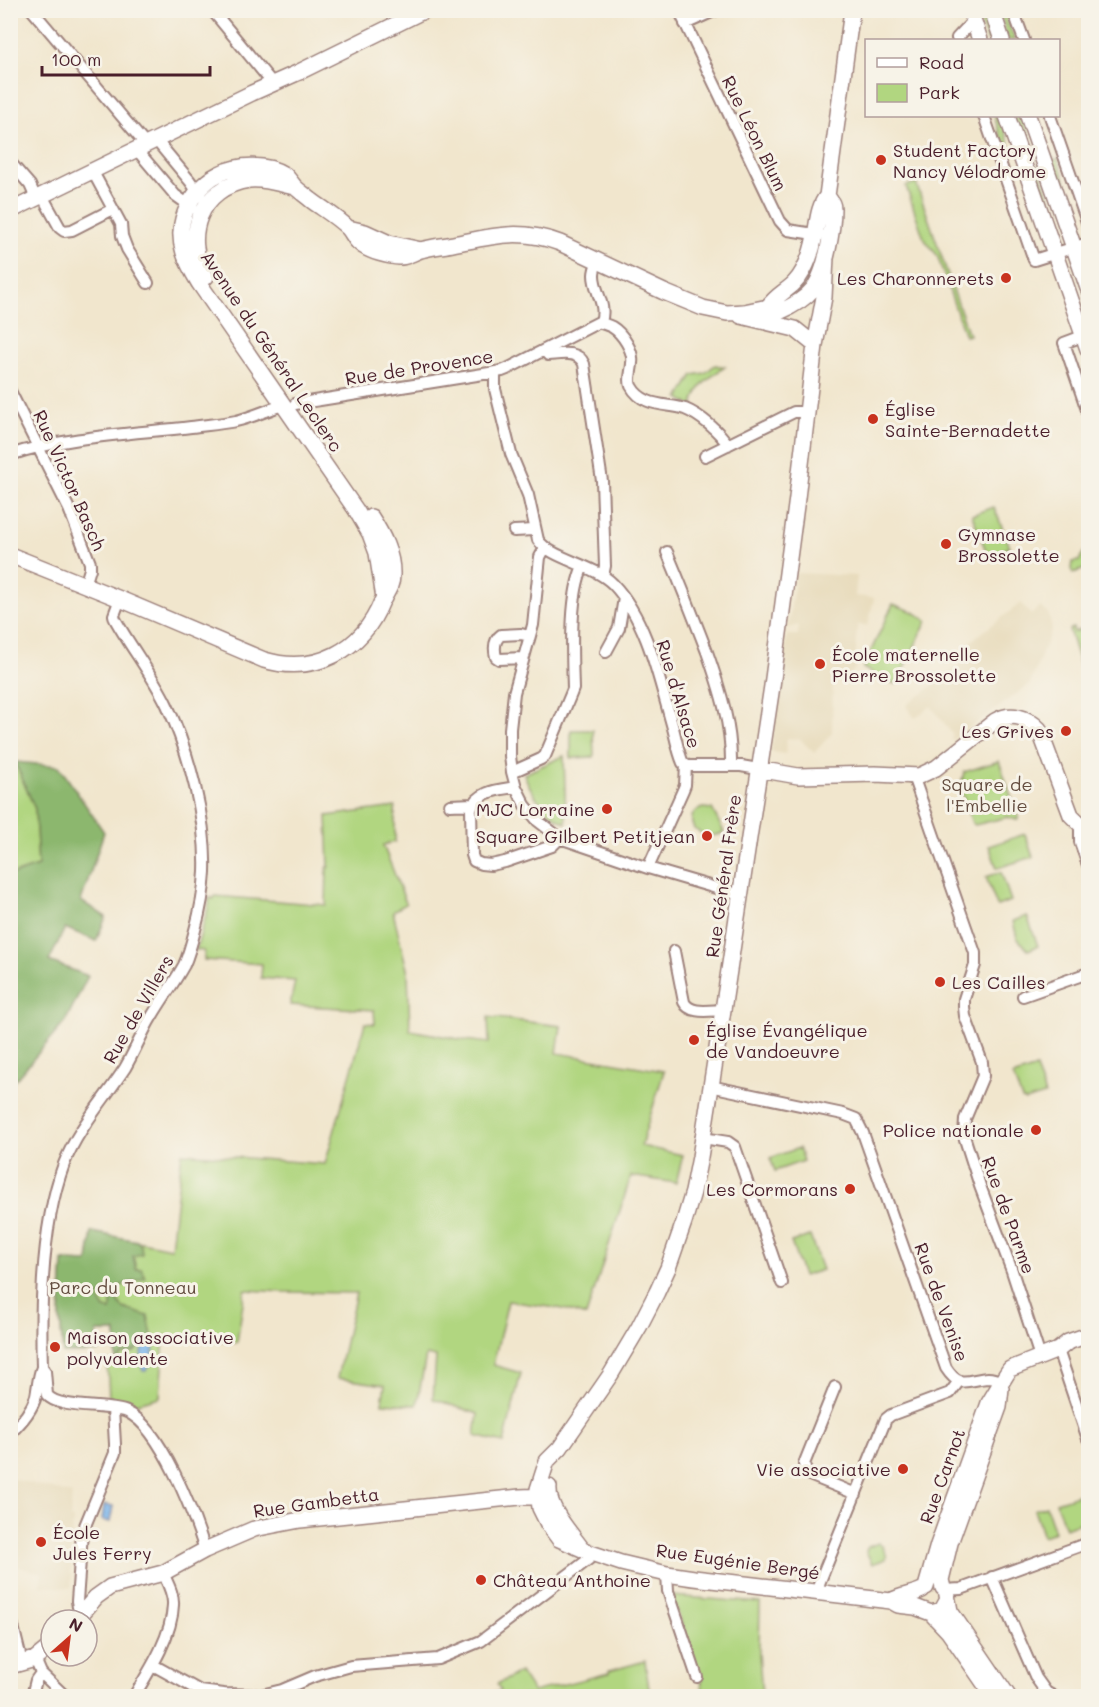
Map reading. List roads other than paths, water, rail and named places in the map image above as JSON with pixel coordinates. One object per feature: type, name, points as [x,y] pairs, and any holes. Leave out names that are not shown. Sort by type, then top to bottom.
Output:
[{"type":"street","points":[[32,10],[146,145],[198,192]]},
{"type":"street","points":[[212,10],[273,84]]},
{"type":"street","points":[[10,211],[425,10]]},
{"type":"street","name":"Rue Léon Blum","points":[[679,10],[780,221],[788,230],[822,236]]},
{"type":"street","points":[[686,24],[716,10]]},
{"type":"street","name":"Avenue du Général Leclerc","points":[[768,307],[775,297],[793,285],[805,268],[822,236],[833,206],[827,196],[852,10]]},
{"type":"street","points":[[992,10],[1002,39]]},
{"type":"street","points":[[1013,10],[1024,39]]},
{"type":"street","points":[[958,39],[972,16]]},
{"type":"street","points":[[972,16],[980,39]]},
{"type":"street","points":[[984,117],[1034,260],[1081,246]]},
{"type":"street","points":[[1007,117],[1087,340],[1064,344],[1089,413]]},
{"type":"street","points":[[1028,117],[1081,246],[1089,288]]},
{"type":"street","points":[[1050,117],[1089,225]]},
{"type":"street","points":[[146,145],[175,195],[199,208]]},
{"type":"street","points":[[10,162],[30,185],[34,194],[45,201],[64,231],[72,230],[113,209]]},
{"type":"street","name":"Avenue du Général Leclerc","points":[[199,208],[198,192],[218,174],[235,168],[271,169],[285,176],[295,188],[348,228],[357,242],[381,254],[404,258],[421,250],[521,234],[549,239],[676,298],[703,308],[727,313],[768,307],[779,312],[803,298],[818,281],[824,266],[826,257],[822,236]]},
{"type":"street","points":[[93,172],[120,224],[127,249],[148,283]]},
{"type":"street","name":"Avenue du Général Leclerc","points":[[10,555],[264,660],[294,665],[320,661],[344,651],[368,628],[384,598],[377,552],[370,534],[289,404],[199,283],[183,252],[181,226],[222,189],[242,182],[262,180],[295,188]]},
{"type":"street","name":"Rue Général Frère","points":[[543,1496],[541,1477],[547,1461],[560,1448],[630,1344],[657,1292],[684,1222],[697,1175],[772,686],[815,345],[824,297],[826,257]]},
{"type":"street","points":[[598,260],[594,277],[603,315],[599,322],[616,330],[631,352],[633,361],[630,381],[636,392],[658,404],[687,410],[722,435],[728,445]]},
{"type":"street","points":[[793,285],[814,315],[818,326]]},
{"type":"street","points":[[727,313],[795,329],[815,345]]},
{"type":"street","name":"Rue de Provence","points":[[10,455],[32,447],[83,439],[233,422],[289,404],[495,373],[599,322]]},
{"type":"street","points":[[545,350],[548,355],[578,356],[584,364],[602,481],[605,566],[603,576]]},
{"type":"street","points":[[495,373],[495,389],[514,463],[530,501],[534,530],[538,540],[545,548],[540,557],[532,625],[514,693],[511,716],[510,746],[516,787],[531,814],[553,835],[648,868],[740,895]]},
{"type":"street","name":"Rue Victor Basch","points":[[10,391],[69,509],[89,558],[90,569],[86,585]]},
{"type":"street","points":[[705,456],[794,412],[808,412]]},
{"type":"street","points":[[514,531],[534,530]]},
{"type":"street","name":"Rue d'Alsace","points":[[545,548],[603,576],[624,598],[634,613],[656,667],[681,759],[686,765],[741,766],[758,769]]},
{"type":"street","points":[[667,552],[719,685],[729,729],[731,766]]},
{"type":"street","points":[[512,772],[545,756],[573,689],[572,653],[576,585],[584,566]]},
{"type":"street","points":[[606,652],[619,628],[624,598]]},
{"type":"street","name":"Rue de Villers","points":[[10,1433],[24,1418],[34,1402],[38,1376],[42,1367],[42,1303],[45,1262],[52,1203],[59,1178],[74,1141],[125,1067],[157,1008],[184,965],[198,919],[204,886],[202,826],[193,778],[166,704],[115,619],[114,615],[120,599]]},
{"type":"street","points":[[523,658],[499,659],[496,657],[496,640],[501,634],[529,636]]},
{"type":"street","points":[[758,769],[798,776],[875,774],[919,776],[936,768],[1000,718],[1008,716],[1022,718],[1034,724],[1042,734],[1071,815],[1084,826],[1080,842],[1089,865]]},
{"type":"street","points":[[648,868],[683,790],[686,765]]},
{"type":"street","name":"Rue de Parme","points":[[913,776],[975,953],[974,970],[965,994],[964,1007],[965,1016],[982,1062],[983,1076],[965,1119],[964,1136],[1040,1357]]},
{"type":"street","points":[[516,787],[490,792],[473,804],[471,809],[474,861],[491,865],[505,862],[552,846],[560,838]]},
{"type":"street","points":[[450,805],[473,804]]},
{"type":"street","points":[[674,951],[687,1007],[692,1010],[723,1010]]},
{"type":"street","points":[[1023,996],[1089,973]]},
{"type":"street","name":"Rue de Venise","points":[[710,1086],[852,1116],[860,1124],[946,1368],[959,1381],[950,1393],[888,1417],[817,1592]]},
{"type":"street","points":[[703,1138],[728,1142],[735,1148],[782,1282]]},
{"type":"street","name":"Rue Carnot","points":[[924,1588],[989,1403],[1002,1382],[1010,1370],[1059,1350],[1068,1342],[1089,1335]]},
{"type":"street","name":"Rue Carnot","points":[[1059,1350],[1072,1351],[1089,1345]]},
{"type":"street","points":[[1059,1350],[1089,1439]]},
{"type":"street","points":[[42,1367],[45,1371],[47,1395],[54,1401],[124,1411],[134,1416],[157,1443],[178,1480],[198,1526],[205,1550]]},
{"type":"street","points":[[959,1381],[965,1383],[989,1378],[1002,1382]]},
{"type":"street","name":"Rue Carnot","points":[[945,1593],[941,1580],[950,1543],[999,1407],[1002,1382]]},
{"type":"street","points":[[835,1387],[804,1464],[804,1470],[807,1474],[856,1494]]},
{"type":"street","points":[[78,1608],[81,1539],[115,1453],[113,1409]]},
{"type":"street","points":[[153,1665],[200,1691],[261,1695],[351,1666],[438,1659],[481,1641],[589,1559],[586,1551],[543,1496]]},
{"type":"street","name":"Rue Gambetta","points":[[87,1608],[96,1597],[110,1587],[163,1573],[238,1535],[274,1524],[543,1496]]},
{"type":"street","points":[[945,1593],[1089,1543]]},
{"type":"street","name":"Rue Eugénie Bergé","points":[[586,1551],[621,1563],[667,1574],[891,1600],[898,1605],[915,1606],[928,1612]]},
{"type":"street","points":[[134,1696],[153,1665],[166,1633],[173,1605],[173,1598],[163,1573]]},
{"type":"street","points":[[667,1574],[668,1591],[697,1677]]},
{"type":"street","points":[[992,1577],[1036,1678],[1046,1692],[1053,1696]]},
{"type":"street","points":[[993,1696],[938,1618],[922,1608],[919,1599],[924,1588],[935,1584],[945,1593],[950,1611],[1008,1696]]},
{"type":"street","name":"Rue Eugénie Bergé","points":[[891,1600],[914,1594],[924,1588]]},
{"type":"street","points":[[928,1612],[942,1610],[945,1606],[945,1593]]},
{"type":"street","points":[[10,1614],[27,1665],[36,1680],[32,1696]]},
{"type":"street","points":[[27,1665],[39,1656]]},
{"type":"street","points":[[27,1665],[65,1696]]},
{"type":"street","points":[[183,1696],[194,1688]]},
{"type":"water","points":[[150,1341],[154,1346],[152,1361],[146,1371],[143,1371],[140,1363],[144,1343]]},
{"type":"water","points":[[104,1505],[113,1506],[110,1522],[102,1520]]},
{"type":"place","name":"Student Factory Nancy Vélodrome","points":[[881,160]]},
{"type":"place","name":"Les Charonnerets","points":[[1006,278]]},
{"type":"place","name":"Église Sainte-Bernadette","points":[[873,419]]},
{"type":"place","name":"Gymnase Brossolette","points":[[946,544]]},
{"type":"place","name":"École maternelle Pierre Brossolette","points":[[820,664]]},
{"type":"place","name":"Les Grives","points":[[1066,731]]},
{"type":"place","name":"MJC Lorraine","points":[[607,809]]},
{"type":"place","name":"Square Gilbert Petitjean","points":[[707,836]]},
{"type":"place","name":"Les Cailles","points":[[940,982]]},
{"type":"place","name":"Église Évangélique de Vandoeuvre","points":[[694,1040]]},
{"type":"place","name":"Police nationale","points":[[1036,1130]]},
{"type":"place","name":"Les Cormorans","points":[[850,1189]]},
{"type":"place","name":"Maison associative polyvalente","points":[[55,1347]]},
{"type":"place","name":"Vie associative","points":[[903,1469]]},
{"type":"place","name":"École Jules Ferry","points":[[41,1542]]},
{"type":"place","name":"Château Anthoine","points":[[481,1580]]},
{"type":"park label","name":"Square de l'Embellie","points":[[987,794]]},
{"type":"park label","name":"Parc du Tonneau","points":[[123,1287]]}]
